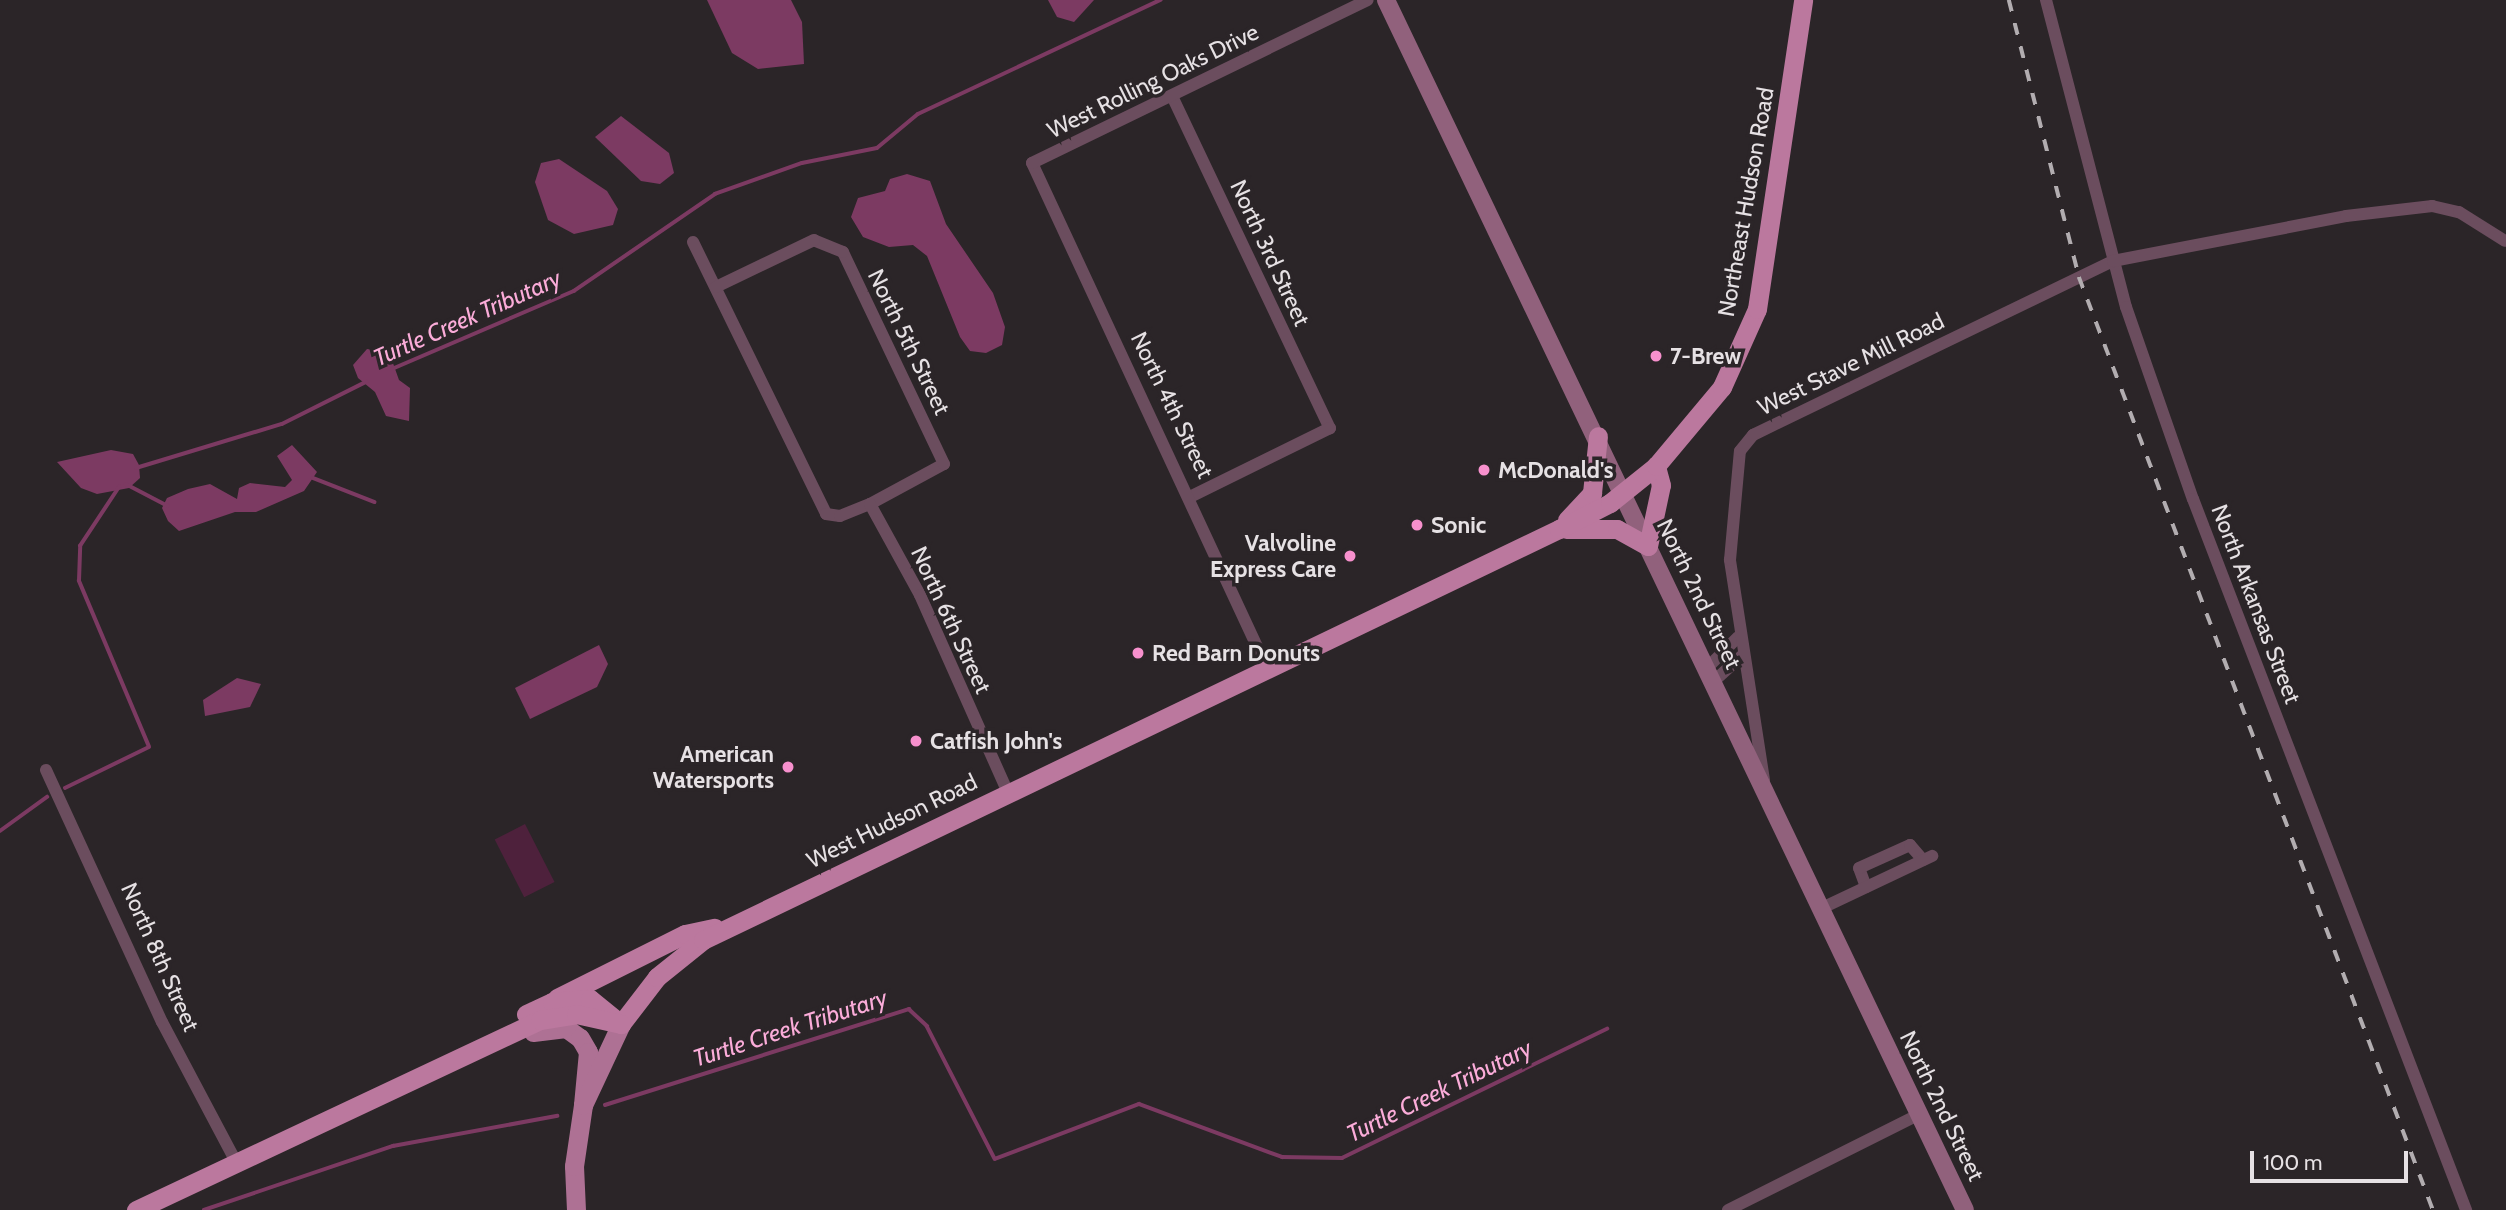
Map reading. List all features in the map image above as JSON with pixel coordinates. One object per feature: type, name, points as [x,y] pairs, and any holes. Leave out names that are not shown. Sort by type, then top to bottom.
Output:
[{"type":"highway","name":"Northeast Hudson Road","points":[[1624,493],[1656,466],[1723,387],[1757,309],[1802,0]]},
{"type":"highway","points":[[1559,528],[1592,493],[1598,436]]},
{"type":"highway","points":[[1559,528],[1617,529],[1648,547],[1661,485],[1656,466]]},
{"type":"highway","name":"West Hudson Road","points":[[621,1024],[680,956],[735,923],[1559,528],[1624,493]]},
{"type":"highway","points":[[307,1128],[336,1105],[552,1002],[685,934],[735,923]]},
{"type":"highway","points":[[552,1002],[590,999],[621,1024]]},
{"type":"highway","points":[[136,1210],[540,1020],[576,1014],[621,1024]]},
{"type":"main road","name":"North 2nd Street","points":[[1386,0],[1598,436],[1648,547],[1766,788],[1965,1210]]},
{"type":"main road","points":[[583,1105],[621,1024]]},
{"type":"main road","points":[[307,1128],[350,1120],[548,1026],[566,1028],[588,1052],[574,1166],[576,1210]]},
{"type":"street","name":"West Rolling Oaks Drive","points":[[1032,163],[1368,0]]},
{"type":"street","name":"North Arkansas Street","points":[[2046,0],[2113,261],[2193,499],[2466,1210]]},
{"type":"street","name":"North 3rd Street","points":[[1172,96],[1330,428],[1192,496]]},
{"type":"street","name":"North 4th Street","points":[[1032,163],[1192,496],[1213,558],[1267,668]]},
{"type":"street","name":"West Stave Mill Road","points":[[1766,788],[1738,637],[1730,560],[1734,489],[1740,452],[1753,435],[2113,261],[2321,220],[2432,206],[2459,212],[2505,241]]},
{"type":"street","name":"North 5th Street","points":[[716,287],[814,240],[830,243],[843,252],[944,464],[870,505]]},
{"type":"street","points":[[693,242],[827,514],[840,516],[870,505]]},
{"type":"street","name":"North 6th Street","points":[[870,505],[920,594],[1008,793]]},
{"type":"street","points":[[1711,675],[1738,637]]},
{"type":"street","points":[[1711,675],[1742,656]]},
{"type":"street","name":"North 8th Street","points":[[46,770],[162,1022],[236,1162]]},
{"type":"street","points":[[1822,908],[1928,858],[1910,845],[1859,868],[1866,887]]},
{"type":"street","points":[[1728,1210],[1918,1115]]},
{"type":"shaded area","points":[[707,0],[791,0],[802,22],[804,64],[758,69],[732,53]]},
{"type":"shaded area","points":[[1048,0],[1094,0],[1074,22],[1057,17]]},
{"type":"shaded area","points":[[621,116],[669,153],[674,173],[660,184],[641,181],[595,137]]},
{"type":"shaded area","points":[[559,159],[607,191],[618,209],[613,225],[574,234],[548,220],[535,182],[541,163]]},
{"type":"shaded area","points":[[907,174],[930,181],[946,224],[993,293],[1005,327],[1002,345],[986,353],[970,351],[960,337],[927,256],[913,245],[889,247],[863,237],[851,217],[858,198],[885,191],[890,179]]},
{"type":"shaded area","points":[[367,349],[389,352],[399,380],[410,388],[409,421],[386,416],[375,392],[358,378],[353,365]]},
{"type":"shaded area","points":[[292,445],[317,472],[304,491],[256,512],[235,512],[179,531],[168,521],[162,508],[167,498],[188,489],[210,484],[237,499],[239,488],[250,483],[285,487],[292,480],[277,456]]},
{"type":"shaded area","points":[[111,450],[133,454],[139,465],[140,478],[129,488],[97,494],[81,488],[57,462]]},
{"type":"shaded area","points":[[599,645],[608,664],[597,687],[530,719],[515,688]]},
{"type":"shaded area","points":[[237,678],[261,684],[250,707],[205,716],[203,700]]},
{"type":"shaded area","points":[[525,824],[555,882],[524,897],[495,839]]},
{"type":"waterway","name":"Turtle Creek Tributary","points":[[392,369],[574,291],[715,194],[802,163],[877,148],[918,114],[1160,0]]},
{"type":"waterway","name":"Turtle Creek Tributary","points":[[136,468],[282,424],[366,382]]},
{"type":"waterway","points":[[313,478],[375,502]]},
{"type":"waterway","points":[[126,484],[168,506]]},
{"type":"waterway","name":"Turtle Creek Tributary","points":[[65,788],[149,747],[79,581],[80,546],[119,487]]},
{"type":"waterway","name":"Turtle Creek Tributary","points":[[0,831],[47,797]]},
{"type":"waterway","name":"Turtle Creek Tributary","points":[[605,1105],[909,1009],[927,1026],[995,1159],[1139,1104],[1282,1157],[1342,1158],[1607,1029]]},
{"type":"waterway","name":"Turtle Creek Tributary","points":[[204,1210],[393,1146],[557,1116]]},
{"type":"railway","points":[[2009,0],[2079,277],[2433,1210]]},
{"type":"place","name":"7-Brew","points":[[1656,356]]},
{"type":"place","name":"McDonald's","points":[[1484,470]]},
{"type":"place","name":"Sonic","points":[[1417,525]]},
{"type":"place","name":"Valvoline Express Care","points":[[1350,556]]},
{"type":"place","name":"Red Barn Donuts","points":[[1138,653]]},
{"type":"place","name":"Catfish John's","points":[[916,741]]},
{"type":"place","name":"American Watersports","points":[[788,767]]}]
